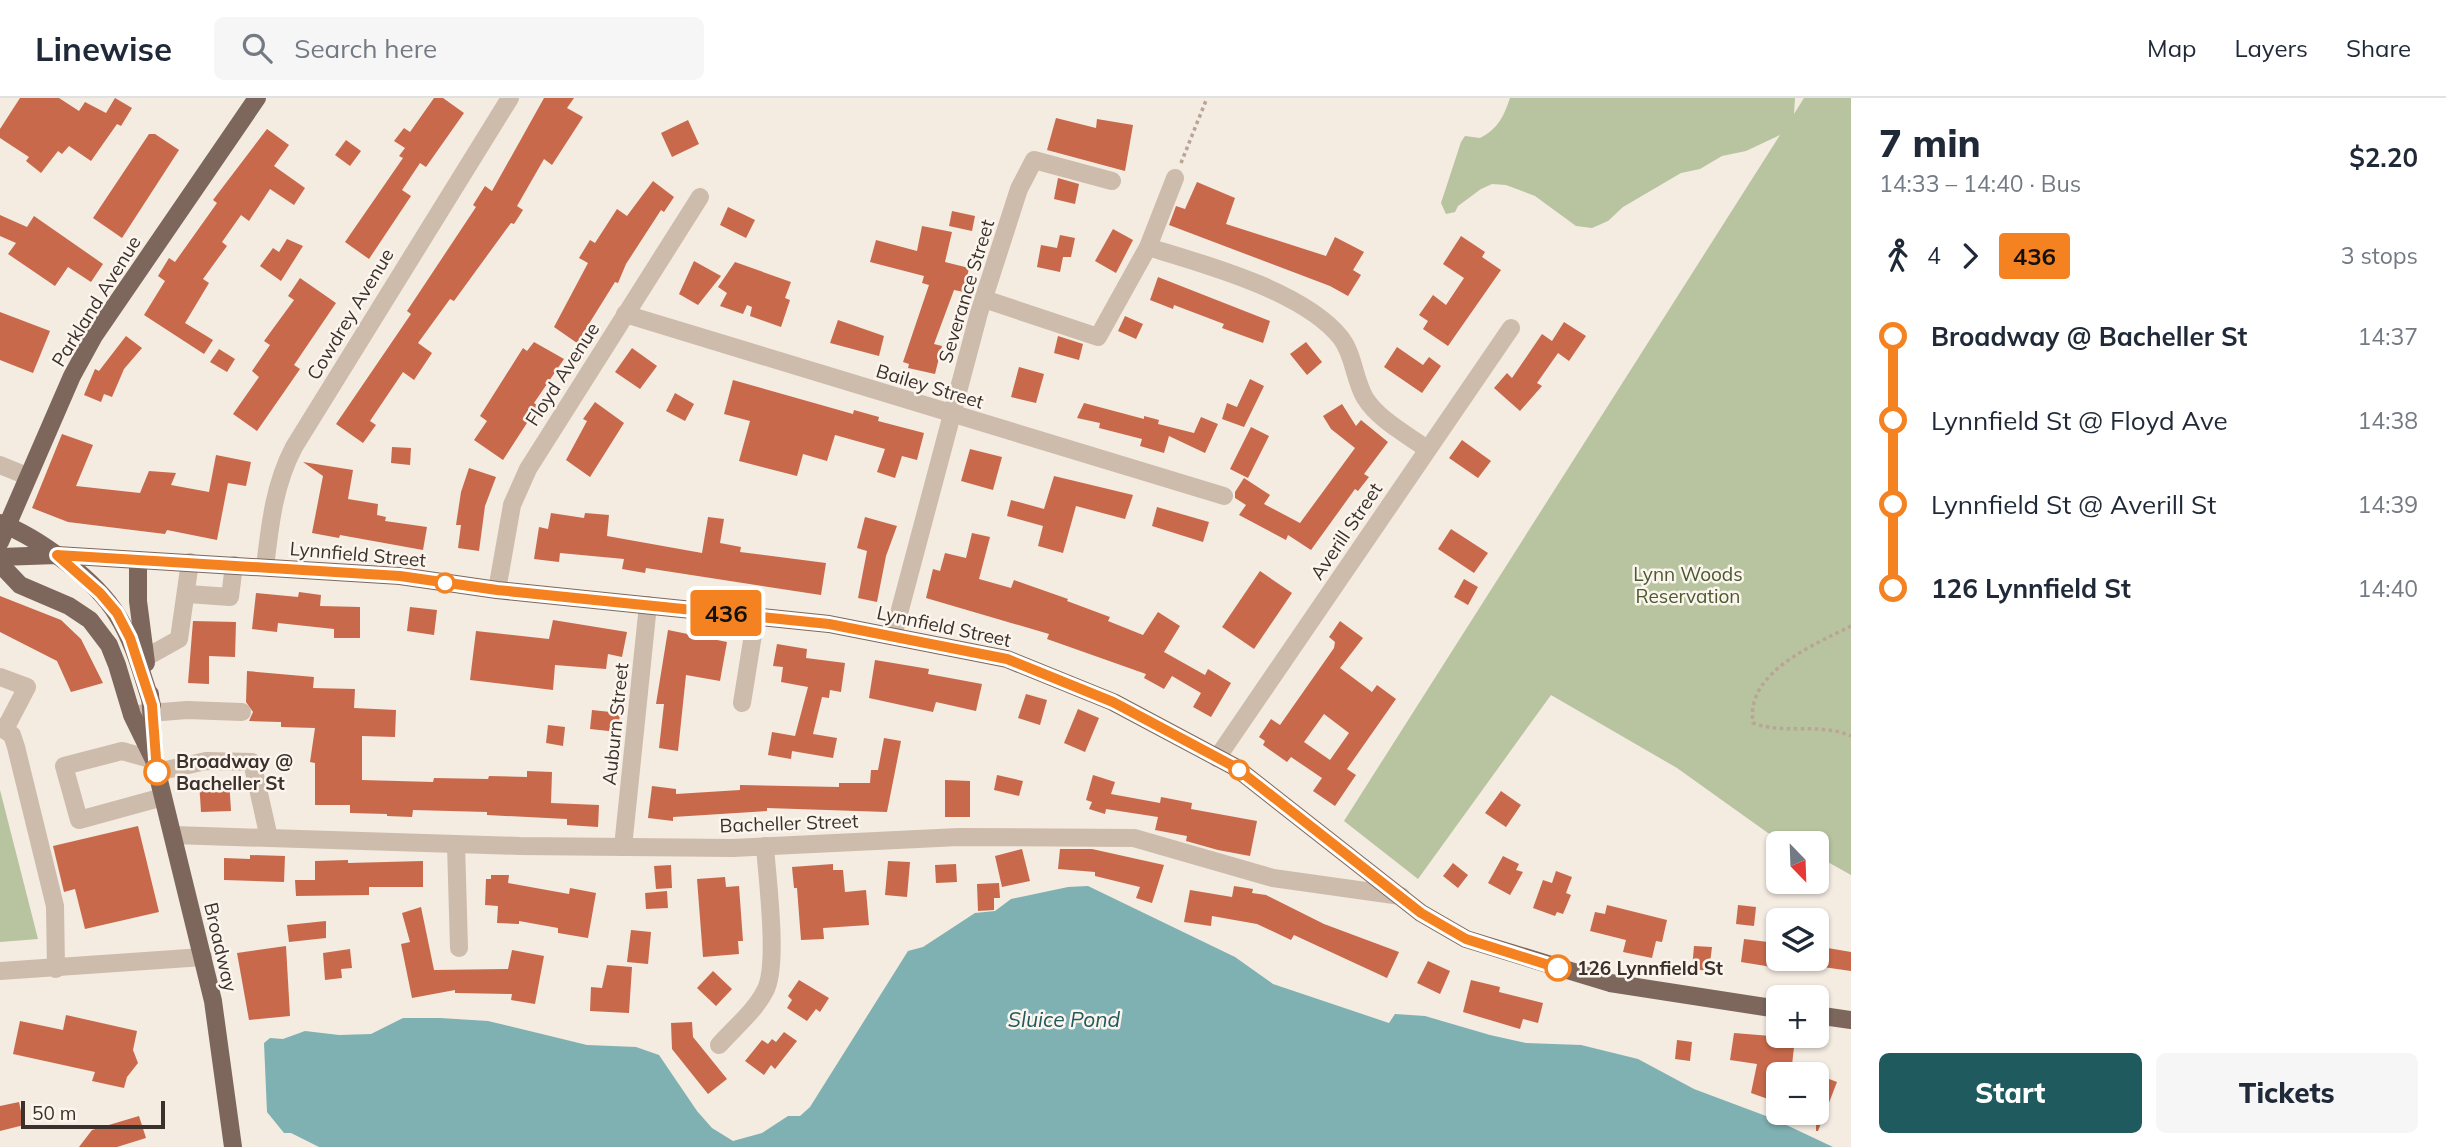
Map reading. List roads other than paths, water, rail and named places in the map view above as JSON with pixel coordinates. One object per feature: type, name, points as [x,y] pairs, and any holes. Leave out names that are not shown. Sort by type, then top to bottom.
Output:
[{"type":"main road","name":"Parkland Avenue","points":[[3,531],[94,336],[257,98]]},
{"type":"main road","name":"Broadway","points":[[3,531],[57,555],[100,593],[117,613],[130,638],[152,708]]},
{"type":"main road","name":"Lynnfield Street","points":[[57,555],[400,576],[497,590],[829,624],[1007,659],[1113,702],[1235,767],[1421,913],[1466,939],[1597,979],[1766,1007]]},
{"type":"main road","points":[[0,557],[57,555]]},
{"type":"main road","name":"Broadway","points":[[138,560],[138,601],[152,708],[155,766]]},
{"type":"main road","name":"Broadway","points":[[0,564],[20,585],[69,606],[90,620],[109,645],[132,715],[155,766],[173,835],[213,1001],[233,1147]]},
{"type":"main road","points":[[1829,1016],[1851,1020]]},
{"type":"street","name":"Cowdrey Avenue","points":[[265,567],[271,515],[285,463],[510,98]]},
{"type":"street","name":"Severance Street","points":[[894,636],[984,299],[1019,189],[1034,160],[1112,181]]},
{"type":"street","points":[[984,299],[1098,337],[1148,247],[1175,178]]},
{"type":"street","name":"Floyd Avenue","points":[[497,590],[512,505],[518,487],[543,442],[700,197]]},
{"type":"street","points":[[1148,247],[1225,271],[1322,318],[1344,341],[1365,397],[1391,424],[1427,449]]},
{"type":"street","name":"Bailey Street","points":[[625,314],[1224,496]]},
{"type":"street","name":"Averill Street","points":[[1217,758],[1511,328]]},
{"type":"street","points":[[0,465],[27,476]]},
{"type":"street","points":[[145,658],[179,639],[188,594],[190,562]]},
{"type":"street","points":[[188,594],[230,597],[234,565]]},
{"type":"street","name":"Auburn Street","points":[[623,847],[648,605]]},
{"type":"street","points":[[743,703],[757,617]]},
{"type":"street","points":[[0,677],[27,687],[2,728],[12,735],[16,747],[55,906],[56,969]]},
{"type":"street","points":[[132,715],[152,708],[242,712]]},
{"type":"street","points":[[163,797],[79,820],[64,766],[122,751],[155,766],[206,761],[252,762],[269,838]]},
{"type":"street","name":"Bacheller Street","points":[[173,835],[623,847],[765,846],[959,837],[1134,838],[1273,878],[1401,896]]},
{"type":"street","points":[[456,844],[459,948]]},
{"type":"street","points":[[719,1045],[764,994],[769,984],[771,947],[765,846]]},
{"type":"street","points":[[0,971],[203,957]]},
{"type":"water","name":"Sluice Pond","points":[[1088,886],[1235,957],[1273,984],[1389,1023],[1395,1014],[1425,1016],[1526,1043],[1581,1045],[1638,1059],[1694,1089],[1766,1116],[1766,1125],[1787,1125],[1833,1147],[319,1147],[291,1133],[284,1133],[267,1112],[264,1043],[270,1038],[283,1039],[305,1031],[339,1035],[371,1034],[403,1018],[440,1018],[488,1021],[587,1045],[636,1047],[659,1055],[697,1111],[712,1128],[733,1141],[762,1133],[788,1116],[800,1116],[810,1107],[908,951],[923,947],[975,913],[995,911],[1011,899],[1068,887]]},
{"type":"place","name":"Broadway @ Bacheller St","points":[[157,772]]},
{"type":"place","name":"126 Lynnfield St","points":[[1558,968]]},
{"type":"park label","name":"Lynn Woods Reservation","points":[[1688,585]]}]
